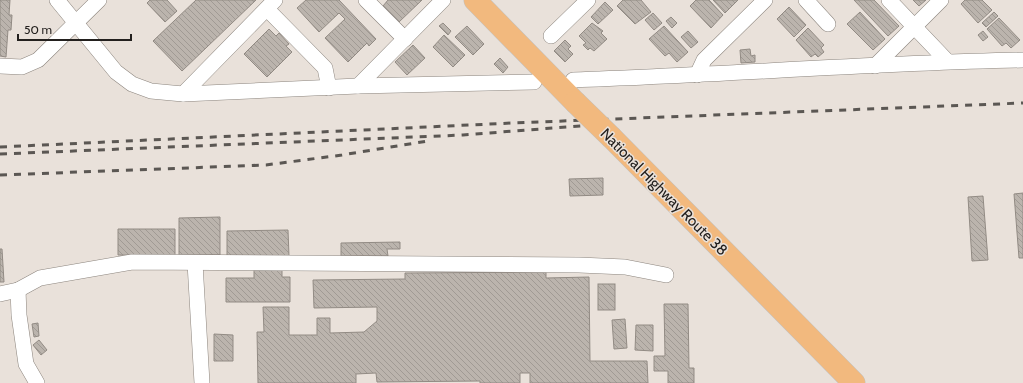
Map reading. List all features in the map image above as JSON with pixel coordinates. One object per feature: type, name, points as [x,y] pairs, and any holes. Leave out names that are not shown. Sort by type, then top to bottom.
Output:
[{"type":"highway","name":"National Highway Route 38","points":[[475,0],[854,383]]},
{"type":"street","points":[[57,0],[116,72],[132,84],[151,91],[183,94],[358,86],[534,82]]},
{"type":"street","points":[[0,66],[22,67],[38,60],[100,0]]},
{"type":"street","points":[[366,0],[405,39]]},
{"type":"street","points":[[358,86],[443,0]]},
{"type":"street","points":[[551,36],[588,0]]},
{"type":"street","points":[[697,75],[704,60],[765,0]]},
{"type":"street","points":[[806,0],[828,24]]},
{"type":"street","points":[[889,0],[947,61]]},
{"type":"street","points":[[875,66],[941,0]]},
{"type":"street","points":[[183,94],[271,4],[325,68],[329,88]]},
{"type":"street","points":[[573,80],[875,66],[947,61],[1023,60]]},
{"type":"street","points":[[0,294],[18,290],[40,278],[132,262],[579,264],[625,266],[666,275]]},
{"type":"street","points":[[195,263],[202,383]]},
{"type":"street","points":[[18,290],[18,315],[26,364],[37,383]]},
{"type":"building","points":[[0,0],[10,0],[9,15],[12,15],[11,30],[8,30],[6,57],[0,56]]},
{"type":"building","points":[[150,0],[167,0],[177,11],[165,22],[147,3]]},
{"type":"building","points":[[196,0],[256,0],[182,71],[153,41]]},
{"type":"building","points":[[306,0],[339,0],[376,39],[369,46],[367,43],[348,62],[325,38],[345,19],[339,13],[319,32],[297,8]]},
{"type":"building","points":[[388,0],[422,0],[399,22],[383,6]]},
{"type":"building","points":[[623,0],[641,0],[651,12],[635,24],[617,6]]},
{"type":"building","points":[[696,0],[709,0],[723,15],[711,28],[690,6]]},
{"type":"building","points":[[713,0],[738,0],[725,13]]},
{"type":"building","points":[[854,0],[874,0],[899,26],[888,36]]},
{"type":"building","points":[[913,0],[926,0],[919,6]]},
{"type":"building","points":[[965,0],[982,0],[992,10],[978,23],[961,4]]},
{"type":"building","points":[[605,2],[613,10],[598,24],[591,17]]},
{"type":"building","points":[[789,7],[806,25],[794,37],[777,19]]},
{"type":"building","points":[[860,12],[885,39],[873,50],[847,24]]},
{"type":"building","points":[[994,12],[998,16],[986,27],[982,23]]},
{"type":"building","points":[[653,13],[662,23],[654,30],[645,20]]},
{"type":"building","points":[[671,17],[677,23],[672,28],[666,21]]},
{"type":"building","points":[[999,18],[1020,40],[1011,48],[1006,43],[1002,46],[987,29]]},
{"type":"building","points":[[443,23],[451,31],[448,35],[439,26]]},
{"type":"building","points":[[592,23],[603,31],[601,33],[607,39],[594,51],[590,48],[588,50],[583,45],[586,43],[579,36]]},
{"type":"building","points":[[467,26],[484,44],[473,55],[455,37]]},
{"type":"building","points":[[664,26],[688,52],[677,62],[669,53],[665,56],[649,39]]},
{"type":"building","points":[[808,28],[824,45],[821,48],[824,52],[818,57],[815,54],[811,57],[796,40]]},
{"type":"building","points":[[269,29],[276,36],[279,33],[289,44],[286,46],[292,52],[267,77],[244,54]]},
{"type":"building","points":[[688,31],[698,42],[691,48],[681,37]]},
{"type":"building","points":[[983,31],[988,37],[983,41],[978,35]]},
{"type":"building","points":[[444,35],[465,55],[453,67],[433,47]]},
{"type":"building","points":[[565,40],[571,46],[568,49],[573,54],[565,62],[554,51]]},
{"type":"building","points":[[413,45],[425,58],[407,75],[395,62]]},
{"type":"building","points":[[750,49],[751,56],[755,55],[755,62],[741,63],[740,50]]},
{"type":"building","points":[[500,58],[508,67],[503,73],[494,64]]},
{"type":"building","points":[[603,178],[603,195],[570,196],[569,179]]},
{"type":"building","points":[[1023,193],[1023,258],[1019,258],[1014,194]]},
{"type":"building","points":[[983,196],[988,260],[972,261],[968,197]]},
{"type":"building","points":[[220,217],[220,255],[179,255],[179,218]]},
{"type":"building","points":[[118,229],[175,229],[175,256],[118,255]]},
{"type":"building","points":[[288,230],[289,256],[227,257],[227,231]]},
{"type":"building","points":[[400,242],[400,249],[387,249],[388,256],[341,256],[341,243]]},
{"type":"building","points":[[0,249],[2,249],[4,282],[0,282]]},
{"type":"building","points":[[254,270],[282,270],[282,277],[290,277],[290,302],[226,302],[226,278],[254,278]]},
{"type":"building","points":[[546,272],[546,278],[589,277],[590,361],[647,361],[648,383],[530,383],[530,373],[520,373],[520,383],[480,383],[480,381],[377,382],[376,373],[356,374],[356,383],[258,383],[257,332],[264,332],[263,307],[289,307],[289,335],[317,335],[317,318],[330,318],[330,333],[364,332],[377,321],[377,307],[314,308],[313,280],[405,279],[405,273]]},
{"type":"building","points":[[598,284],[615,284],[615,310],[598,310]]},
{"type":"building","points":[[664,304],[688,304],[689,368],[694,368],[694,383],[668,383],[668,371],[654,371],[654,356],[665,356]]},
{"type":"building","points":[[625,319],[627,348],[614,349],[612,320]]},
{"type":"building","points":[[38,323],[39,336],[34,337],[32,324]]},
{"type":"building","points":[[636,325],[653,325],[653,351],[635,350]]},
{"type":"building","points":[[214,334],[233,335],[233,361],[214,361]]},
{"type":"building","points":[[39,340],[47,350],[41,355],[33,345]]},
{"type":"railway","points":[[0,147],[512,123],[1023,103]]},
{"type":"railway","points":[[0,154],[463,135],[592,125]]},
{"type":"railway","points":[[0,175],[266,165],[342,155],[428,141]]}]
